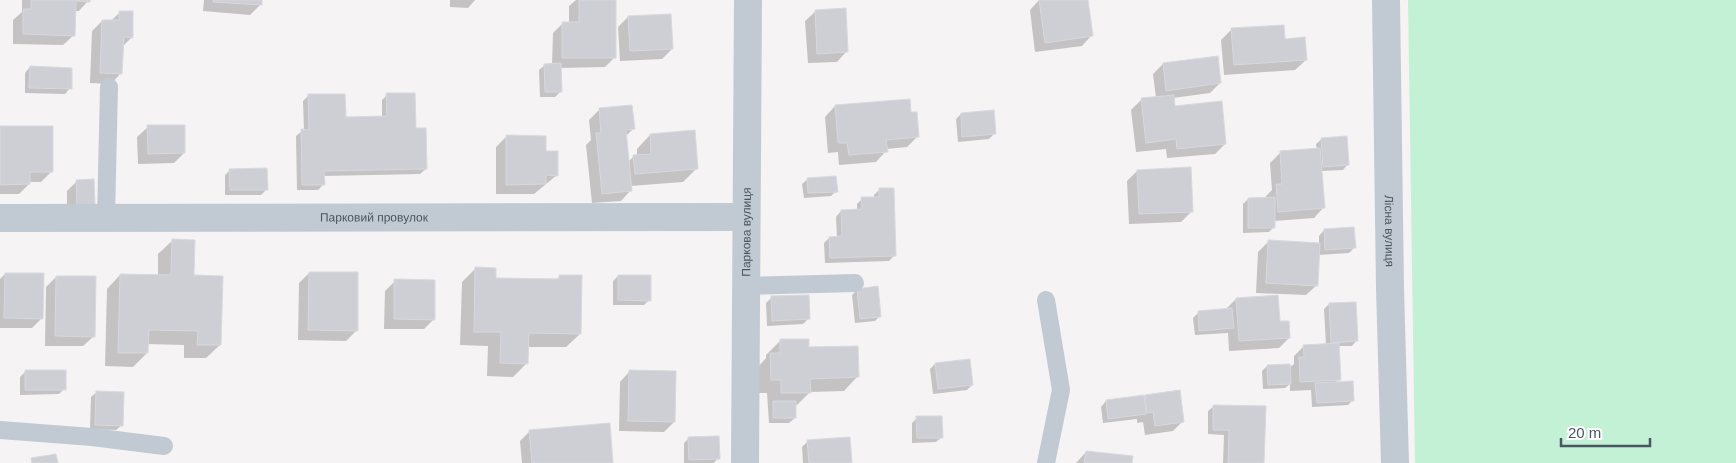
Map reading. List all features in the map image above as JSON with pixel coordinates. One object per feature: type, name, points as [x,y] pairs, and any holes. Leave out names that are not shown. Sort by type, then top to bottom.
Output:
[{"type":"street","name":"Паркова вулиця","points":[[745,463],[748,0]]},
{"type":"street","name":"Лісна вулиця","points":[[1386,0],[1390,288],[1395,463]]},
{"type":"street","name":"Парковий провулок","points":[[0,218],[746,217]]},
{"type":"lane","points":[[106,218],[110,87]]},
{"type":"lane","points":[[746,286],[855,282]]},
{"type":"lane","points":[[1046,300],[1061,390],[1046,463]]},
{"type":"lane","points":[[0,430],[92,437],[164,446]]},
{"type":"green space","points":[[1408,0],[1736,0],[1736,463],[1415,463]]},
{"type":"building","points":[[31,0],[90,0],[90,2],[76,1],[75,36],[23,34],[23,9],[31,9]]},
{"type":"building","points":[[213,0],[262,0],[262,5],[213,2]]},
{"type":"building","points":[[579,0],[616,0],[616,58],[562,58],[562,22],[579,22]]},
{"type":"building","points":[[1039,0],[1088,0],[1093,36],[1045,43]]},
{"type":"building","points":[[846,8],[848,52],[817,54],[815,10]]},
{"type":"building","points":[[119,11],[133,11],[133,38],[124,37],[122,74],[100,73],[102,20],[119,20]]},
{"type":"building","points":[[671,14],[673,49],[630,51],[628,16]]},
{"type":"building","points":[[1284,25],[1285,39],[1305,37],[1307,60],[1234,65],[1231,28]]},
{"type":"building","points":[[1218,56],[1221,83],[1166,91],[1163,63]]},
{"type":"building","points":[[561,63],[562,92],[545,92],[544,64]]},
{"type":"building","points":[[30,66],[72,68],[72,89],[29,88]]},
{"type":"building","points":[[386,93],[415,93],[416,128],[426,128],[427,169],[324,171],[325,185],[302,185],[301,129],[309,130],[308,94],[345,94],[346,117],[387,116]]},
{"type":"building","points":[[1174,95],[1175,106],[1222,101],[1226,144],[1177,149],[1176,139],[1146,143],[1141,98]]},
{"type":"building","points":[[910,99],[911,112],[917,112],[919,137],[886,140],[888,152],[849,155],[847,143],[838,143],[835,105]]},
{"type":"building","points":[[632,105],[635,129],[626,130],[632,191],[602,194],[596,133],[601,133],[599,108]]},
{"type":"building","points":[[994,110],[996,134],[962,137],[961,113]]},
{"type":"building","points":[[147,125],[185,125],[185,153],[148,154]]},
{"type":"building","points":[[0,126],[53,126],[53,172],[30,172],[30,184],[0,185]]},
{"type":"building","points":[[695,130],[698,169],[635,174],[633,155],[651,154],[650,134]]},
{"type":"building","points":[[506,135],[546,136],[546,151],[558,151],[558,176],[546,175],[546,184],[506,185]]},
{"type":"building","points":[[1347,136],[1349,165],[1323,167],[1321,138]]},
{"type":"building","points":[[1320,148],[1325,208],[1278,212],[1276,184],[1282,184],[1280,151]]},
{"type":"building","points":[[1191,167],[1193,212],[1139,214],[1137,170]]},
{"type":"building","points":[[267,168],[268,190],[230,190],[229,169]]},
{"type":"building","points":[[836,176],[838,192],[808,193],[807,178]]},
{"type":"building","points":[[94,179],[95,205],[77,206],[76,180]]},
{"type":"building","points":[[879,188],[894,188],[896,256],[830,258],[829,237],[842,236],[841,210],[862,209],[861,197],[879,197]]},
{"type":"building","points":[[1275,197],[1275,228],[1248,228],[1248,198]]},
{"type":"building","points":[[1354,227],[1356,248],[1325,250],[1324,229]]},
{"type":"building","points":[[172,239],[195,240],[194,275],[223,276],[221,345],[197,345],[198,331],[149,330],[148,353],[118,353],[120,274],[171,275]]},
{"type":"building","points":[[1268,240],[1320,243],[1318,286],[1266,283]]},
{"type":"building","points":[[475,267],[496,268],[496,278],[559,279],[559,275],[582,275],[581,334],[529,333],[528,364],[500,363],[501,332],[474,332]]},
{"type":"building","points":[[309,272],[358,272],[358,331],[308,330]]},
{"type":"building","points":[[5,273],[44,273],[43,319],[4,318]]},
{"type":"building","points":[[618,275],[651,275],[651,301],[618,300]]},
{"type":"building","points":[[56,276],[96,276],[95,337],[55,336]]},
{"type":"building","points":[[394,279],[435,280],[435,320],[394,319]]},
{"type":"building","points":[[878,286],[881,317],[860,319],[857,289]]},
{"type":"building","points":[[809,295],[810,319],[772,321],[771,296]]},
{"type":"building","points":[[1278,295],[1280,321],[1289,321],[1290,338],[1239,341],[1236,298]]},
{"type":"building","points":[[1356,302],[1358,341],[1331,343],[1329,303]]},
{"type":"building","points":[[1232,308],[1234,328],[1199,331],[1198,311]]},
{"type":"building","points":[[780,339],[809,339],[809,347],[858,346],[859,377],[810,379],[811,393],[781,393],[781,380],[771,380],[770,353],[780,353]]},
{"type":"building","points":[[1339,343],[1341,380],[1300,382],[1299,357],[1304,357],[1303,345]]},
{"type":"building","points":[[970,359],[973,385],[938,389],[935,363]]},
{"type":"building","points":[[1290,364],[1291,384],[1268,385],[1267,365]]},
{"type":"building","points":[[25,370],[66,370],[66,390],[25,390]]},
{"type":"building","points":[[629,370],[676,371],[675,422],[628,421]]},
{"type":"building","points":[[1353,381],[1354,401],[1317,403],[1315,383]]},
{"type":"building","points":[[1180,390],[1184,422],[1155,426],[1153,412],[1147,413],[1145,395]]},
{"type":"building","points":[[96,391],[124,392],[123,426],[95,425]]},
{"type":"building","points":[[1144,395],[1146,414],[1108,419],[1106,400]]},
{"type":"building","points":[[773,401],[796,401],[796,418],[773,418]]},
{"type":"building","points":[[1213,405],[1266,406],[1264,463],[1228,463],[1229,430],[1213,430]]},
{"type":"building","points":[[916,416],[942,416],[943,438],[917,438]]},
{"type":"building","points":[[610,423],[613,463],[532,463],[529,430]]},
{"type":"building","points":[[719,436],[720,459],[689,460],[688,437]]},
{"type":"building","points":[[850,437],[852,463],[809,463],[807,440]]},
{"type":"building","points":[[1086,451],[1133,456],[1132,463],[1084,463]]},
{"type":"building","points":[[56,454],[58,463],[32,463],[31,458]]}]
